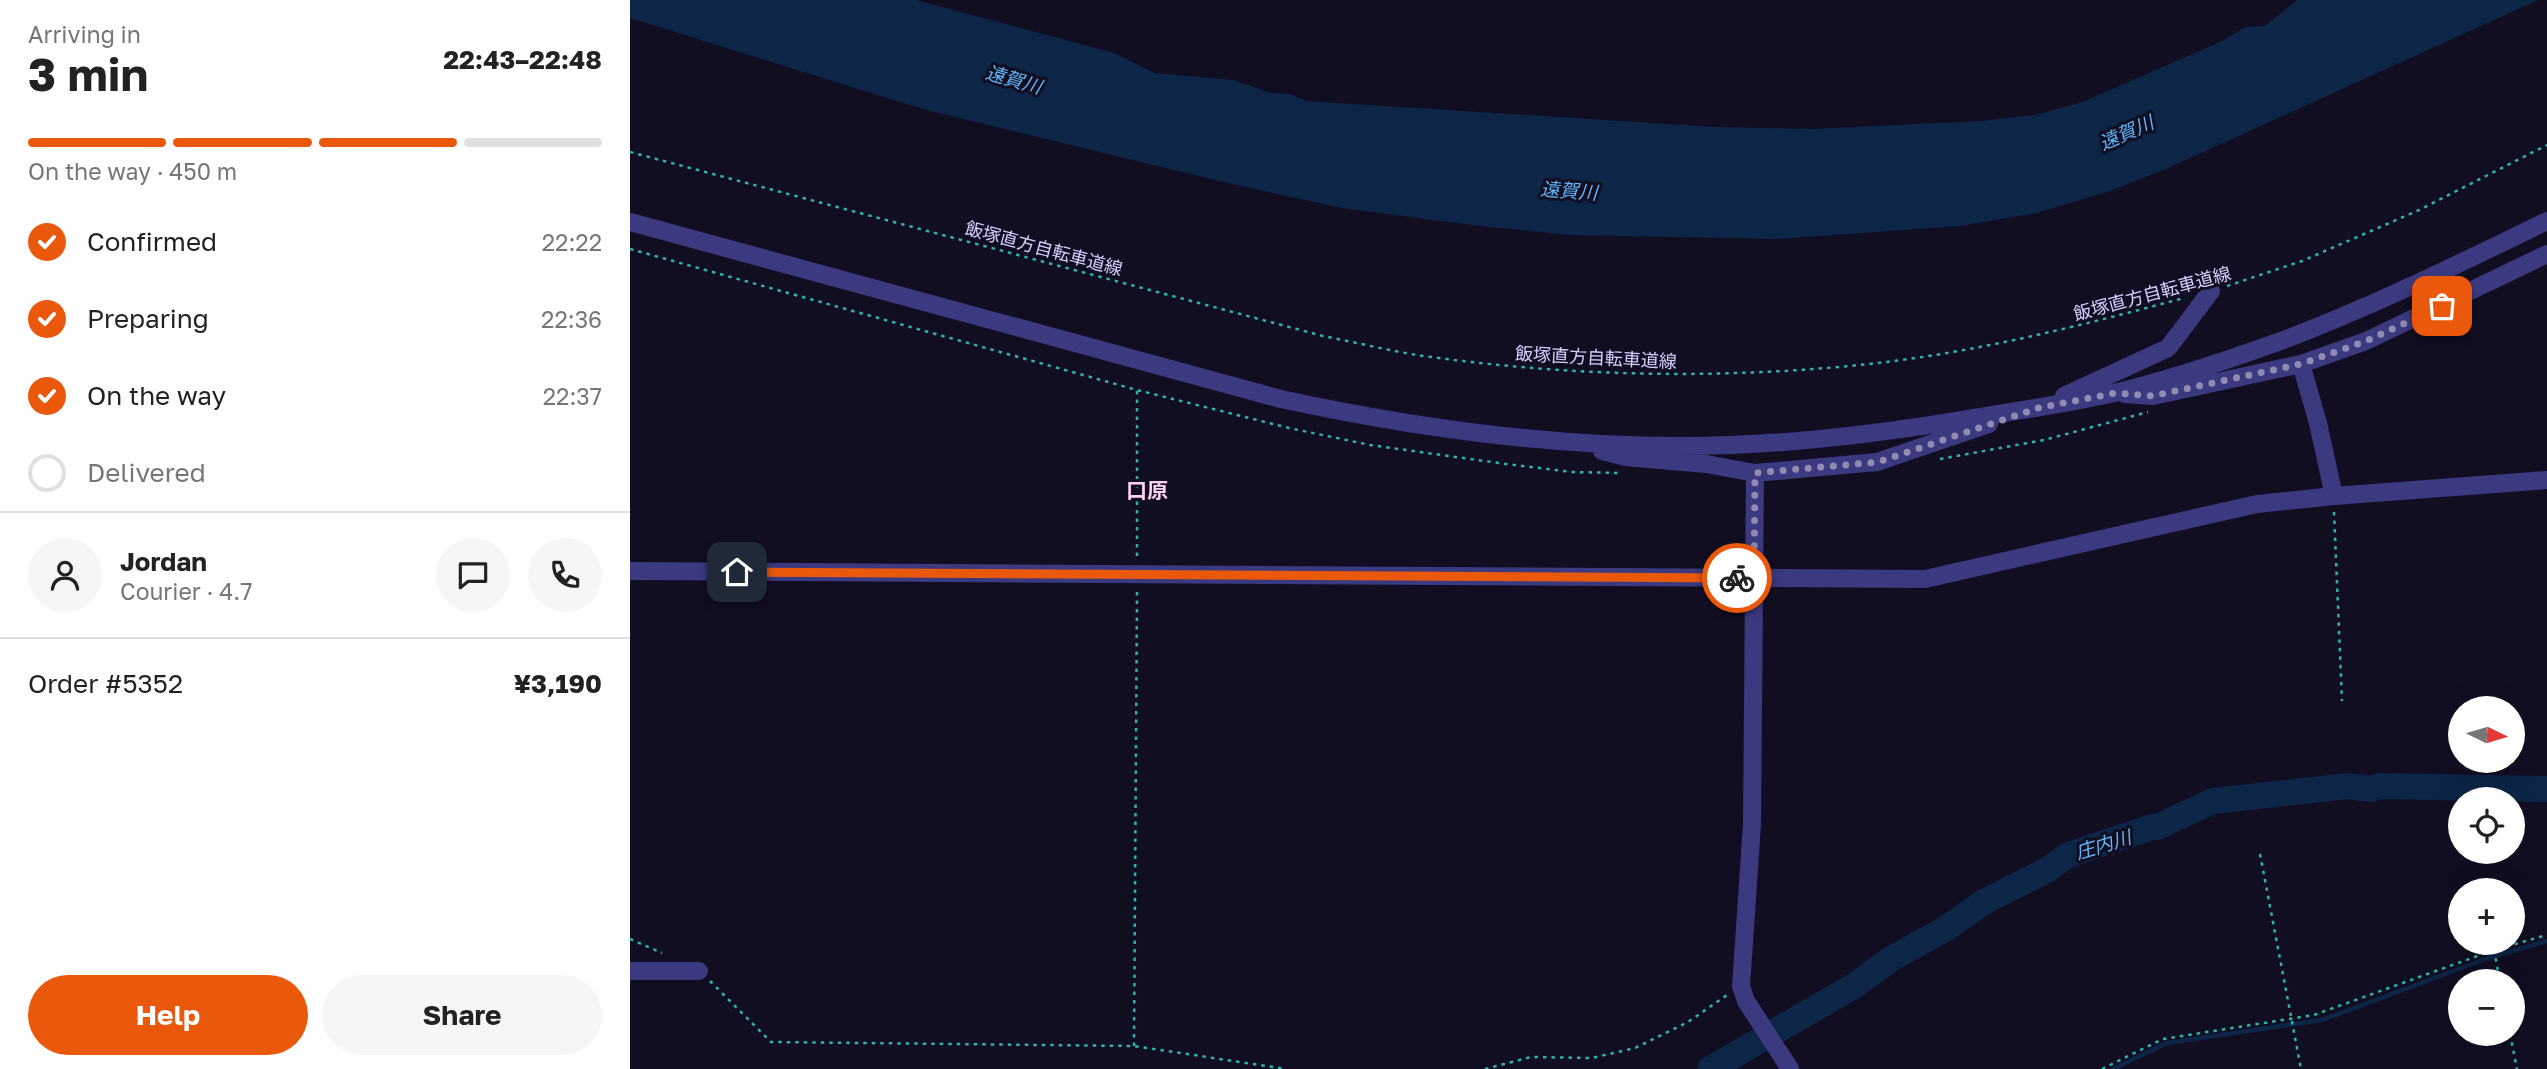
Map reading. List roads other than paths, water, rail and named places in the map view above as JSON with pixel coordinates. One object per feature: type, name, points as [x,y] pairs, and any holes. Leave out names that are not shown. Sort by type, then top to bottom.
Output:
[{"type":"street","points":[[630,222],[1281,399],[1412,425],[1572,442],[1728,446],[1892,432],[2115,393],[2274,343],[2335,320],[2406,290],[2547,221]]},
{"type":"street","points":[[2115,393],[2152,396],[2301,364],[2366,341],[2547,254]]},
{"type":"street","points":[[1572,442],[1626,457],[1706,464],[1755,473],[1878,462],[2038,408],[2168,348],[2211,291]]},
{"type":"street","points":[[2301,364],[2334,496]]},
{"type":"street","points":[[1755,473],[1752,824],[1744,993],[1790,1069]]},
{"type":"street","points":[[630,571],[1925,579],[2257,504],[2547,480]]},
{"type":"street","points":[[630,971],[699,971]]},
{"type":"water","name":"遠賀川","points":[[630,0],[916,0],[1114,53],[1155,73],[1233,80],[1271,93],[1290,94],[1306,101],[1715,127],[1812,129],[1981,121],[2035,115],[2080,103],[2220,42],[2246,27],[2265,26],[2297,0],[2538,0],[2166,169],[2110,191],[2037,213],[1960,226],[1778,239],[1569,235],[1342,208],[926,110],[630,18]]},
{"type":"waterway","name":"庄内川","points":[[1710,1069],[1854,986],[1891,959],[1947,928],[1982,903],[2047,870],[2068,855],[2157,827],[2213,801],[2348,786],[2371,789],[2380,786],[2547,789]]},
{"type":"waterway","points":[[2113,1069],[2167,1043],[2322,1020],[2488,958],[2547,941]]},
{"type":"district","name":"口原","points":[[1147,490]]}]
